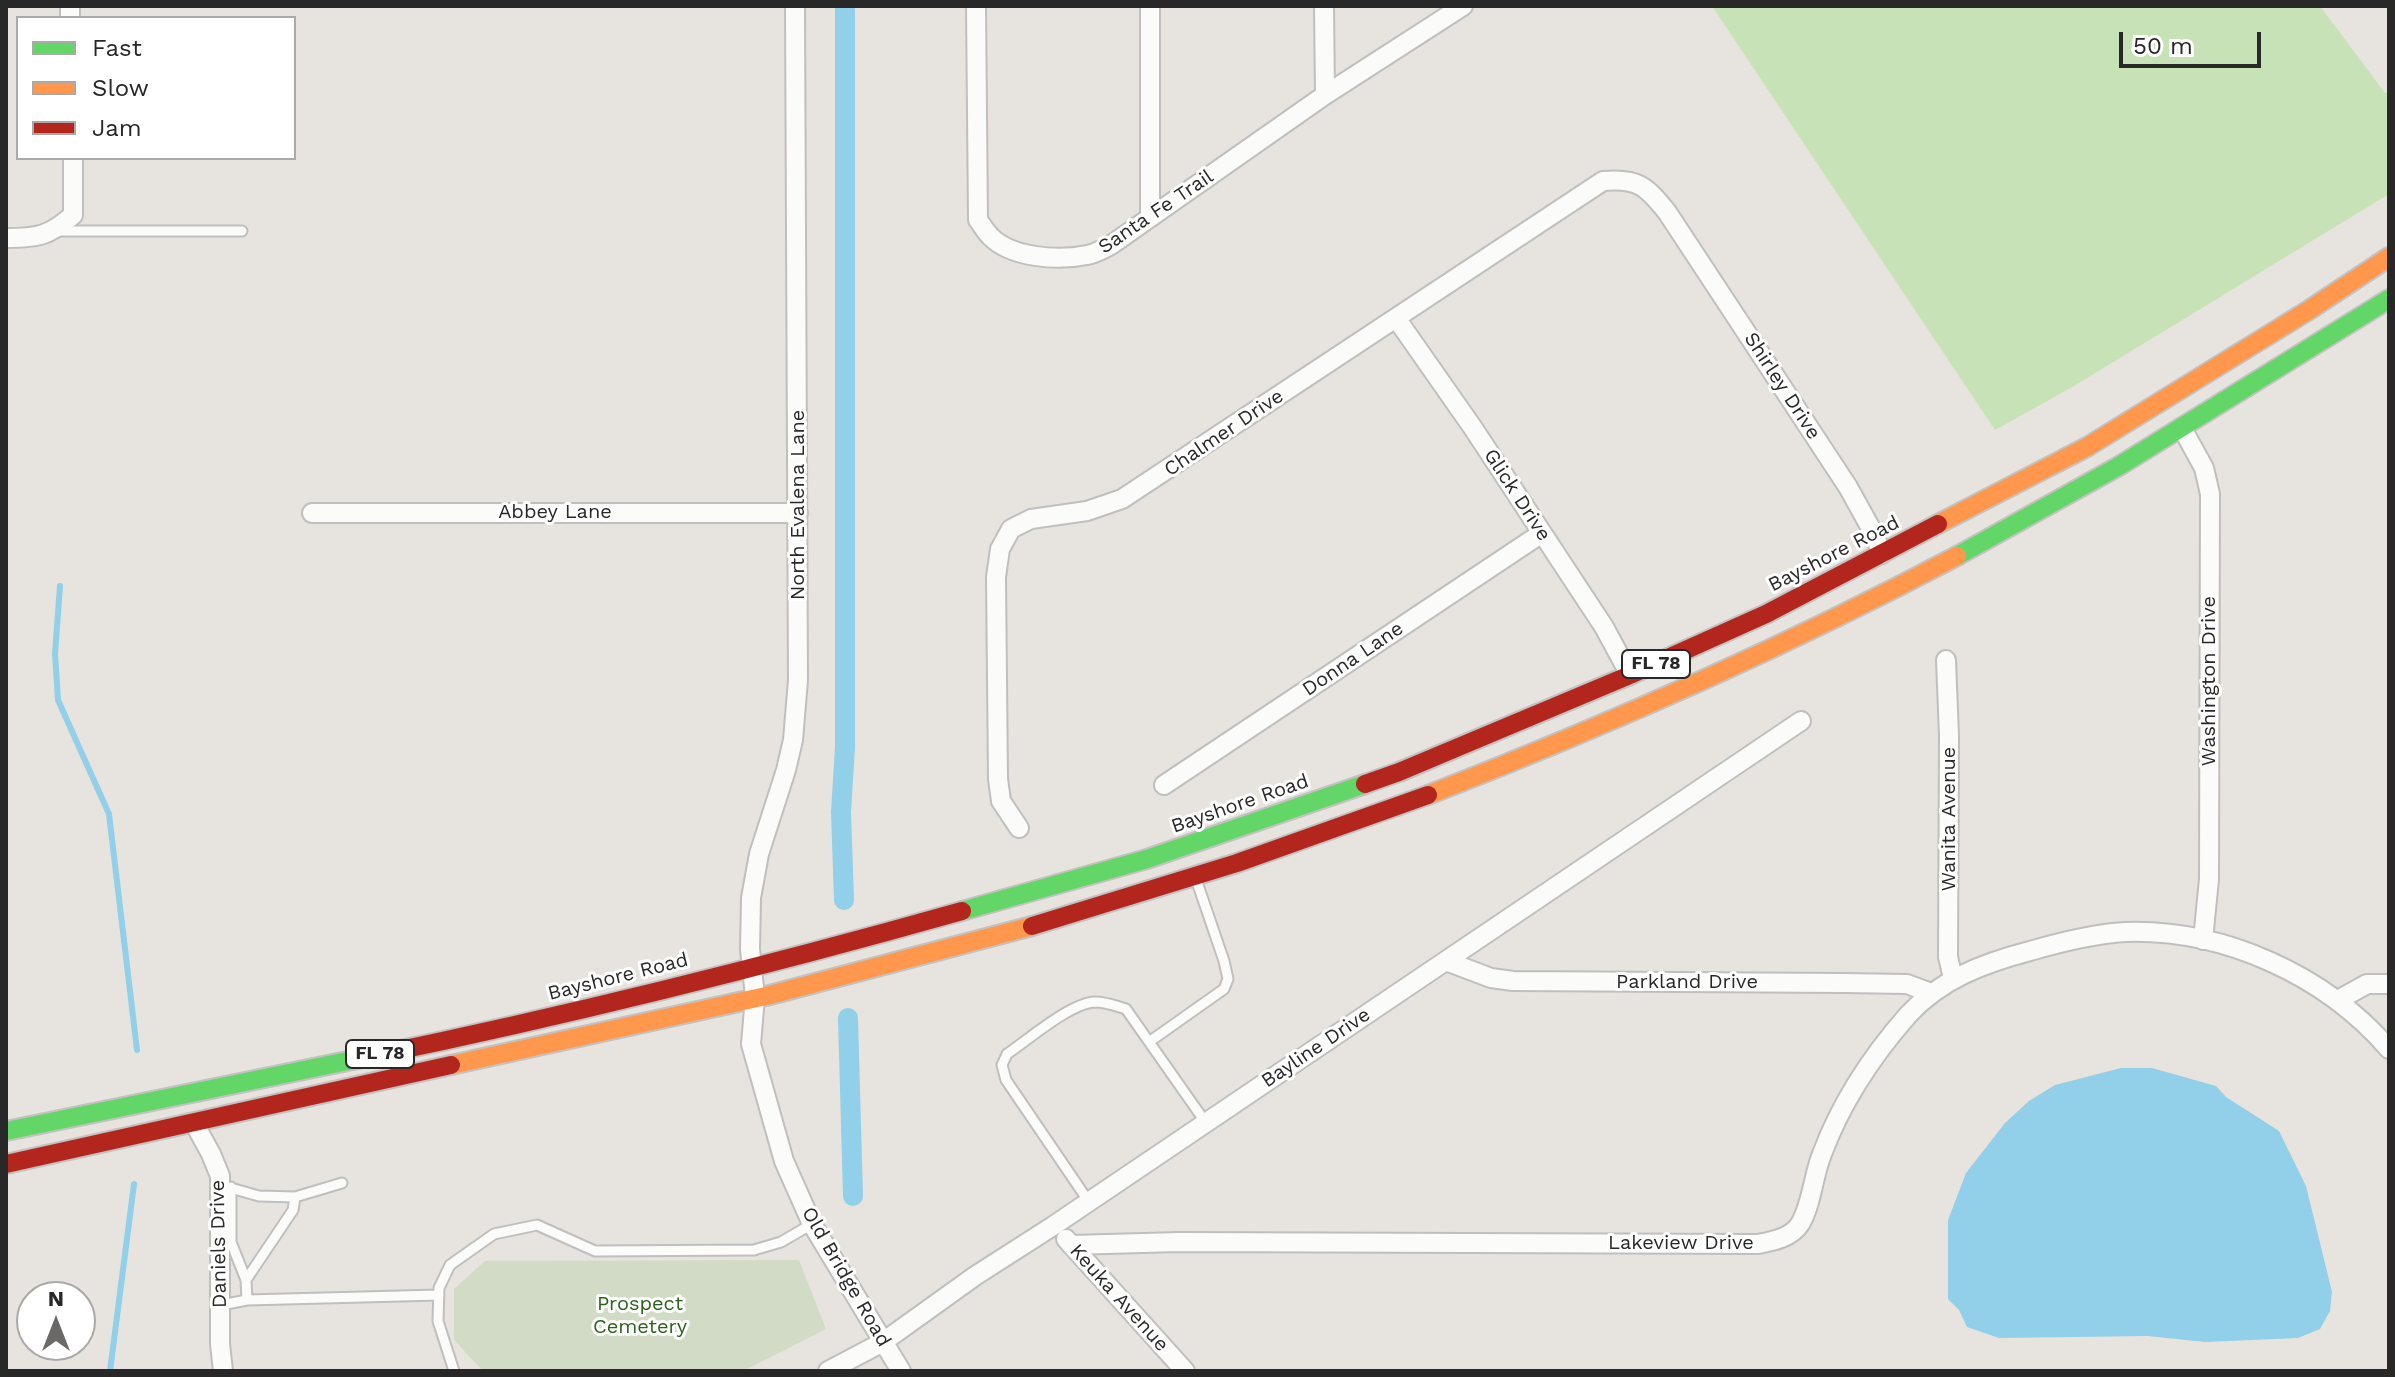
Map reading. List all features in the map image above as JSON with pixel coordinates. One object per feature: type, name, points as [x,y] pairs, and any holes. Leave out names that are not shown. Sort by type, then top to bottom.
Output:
[{"type":"main road","name":"Bayshore Road","points":[[6,1131],[496,1030],[752,967],[1147,859],[1399,772],[1766,614],[1882,554],[2087,447],[2389,257]]},
{"type":"main road","name":"FL 78","points":[[6,1164],[677,1017],[1002,935],[1115,903],[1427,795],[1651,703],[1866,603],[2031,516],[2203,416],[2389,299]]},
{"type":"main road","points":[[2203,416],[2202,401],[2219,366]]},
{"type":"main road","points":[[1866,603],[1884,567],[1882,554]]},
{"type":"main road","points":[[6,1143],[14,1142],[44,1123]]},
{"type":"street","name":"North Evalena Lane","points":[[755,997],[751,898],[759,854],[793,740],[798,680],[795,6]]},
{"type":"street","name":"Santa Fe Trail","points":[[976,6],[978,220],[991,237],[1009,249],[1070,257],[1091,255],[1111,245],[1325,95],[1463,6]]},
{"type":"street","points":[[1150,6],[1150,215]]},
{"type":"street","points":[[1324,6],[1325,95]]},
{"type":"street","points":[[6,238],[36,238],[55,231],[73,215],[73,160]]},
{"type":"street","name":"Chalmer Drive","points":[[1019,828],[1001,801],[998,779],[996,577],[1000,549],[1011,529],[1031,519],[1087,511],[1122,499],[1603,181],[1627,179],[1649,190],[1674,223]]},
{"type":"street","name":"Shirley Drive","points":[[1674,223],[1848,487],[1882,554]]},
{"type":"street","name":"Glick Drive","points":[[1396,318],[1604,627],[1630,675]]},
{"type":"street","name":"Washington Drive","points":[[2182,428],[2204,468],[2210,494],[2209,879],[2203,940]]},
{"type":"street","name":"Abbey Lane","points":[[312,513],[798,513]]},
{"type":"street","name":"Donna Lane","points":[[1164,785],[1542,533]]},
{"type":"street","name":"Wanita Avenue","points":[[1946,660],[1949,736],[1948,957],[1953,978]]},
{"type":"street","name":"Bayline Drive","points":[[828,1371],[883,1342],[975,1276],[1801,721]]},
{"type":"street","name":"Lakeview Drive","points":[[1071,1245],[1179,1242],[1758,1244],[1779,1240],[1800,1225],[1820,1157],[1849,1095],[1908,1015],[1931,993],[1977,967],[2096,935],[2150,932],[2230,946],[2320,987],[2389,1049]]},
{"type":"street","name":"Parkland Drive","points":[[1446,961],[1491,978],[1513,981],[1907,984],[1931,993]]},
{"type":"street","points":[[2338,1000],[2367,984],[2389,984]]},
{"type":"street","name":"Old Bridge Road","points":[[755,997],[751,1044],[784,1161],[812,1224],[901,1371]]},
{"type":"street","name":"Daniels Drive","points":[[194,1123],[226,1186],[221,1305],[223,1371]]},
{"type":"street","name":"Keuka Avenue","points":[[1053,1226],[1185,1371]]},
{"type":"lane","points":[[55,231],[242,231]]},
{"type":"lane","points":[[1149,1042],[1224,989],[1228,979],[1195,876]]},
{"type":"lane","points":[[1089,1202],[1006,1080],[1002,1065],[1007,1054],[1078,1007],[1094,1002],[1126,1009],[1206,1123]]},
{"type":"lane","points":[[247,1300],[246,1280],[231,1242],[226,1186],[259,1196],[295,1197],[342,1183]]},
{"type":"lane","points":[[246,1280],[293,1210],[295,1197]]},
{"type":"lane","points":[[454,1371],[438,1321],[439,1288],[450,1265],[494,1234],[537,1225],[595,1251],[754,1250],[781,1242],[812,1224]]},
{"type":"lane","points":[[221,1305],[247,1300],[439,1295]]},
{"type":"green space","points":[[1712,6],[2320,6],[2385,93],[2389,94],[2389,194],[2074,386],[1995,430]]},
{"type":"green space","name":"Prospect Cemetery","points":[[799,1260],[826,1329],[743,1371],[483,1371],[454,1340],[454,1289],[485,1261]]},
{"type":"water","points":[[2121,1068],[2152,1068],[2216,1086],[2226,1097],[2279,1131],[2306,1186],[2332,1292],[2330,1311],[2320,1329],[2298,1338],[2205,1342],[2148,1336],[1999,1338],[1967,1327],[1959,1310],[1948,1299],[1948,1220],[1966,1173],[2005,1123],[2029,1101],[2055,1085]]},
{"type":"waterway","points":[[844,900],[841,812],[845,747],[845,6]]},
{"type":"waterway","points":[[60,586],[55,654],[58,700],[109,814],[137,1050]]},
{"type":"waterway","points":[[848,1018],[853,1196]]},
{"type":"waterway","points":[[110,1371],[134,1184]]},
{"type":"traffic: fast","points":[[1957,556],[2119,466],[2389,299]]},
{"type":"traffic: fast","points":[[962,911],[1147,859],[1365,784]]},
{"type":"traffic: fast","points":[[6,1131],[372,1056]]},
{"type":"traffic: slow","points":[[1938,524],[2087,447],[2389,257]]},
{"type":"traffic: slow","points":[[1428,795],[1696,683],[1827,622],[1957,556]]},
{"type":"traffic: slow","points":[[451,1065],[766,996],[1032,926]]},
{"type":"traffic: jam","points":[[1365,784],[1630,675],[1766,614],[1938,524]]},
{"type":"traffic: jam","points":[[1032,926],[1237,863],[1428,795]]},
{"type":"traffic: jam","points":[[372,1056],[668,989],[962,911]]},
{"type":"traffic: jam","points":[[6,1164],[451,1065]]}]
